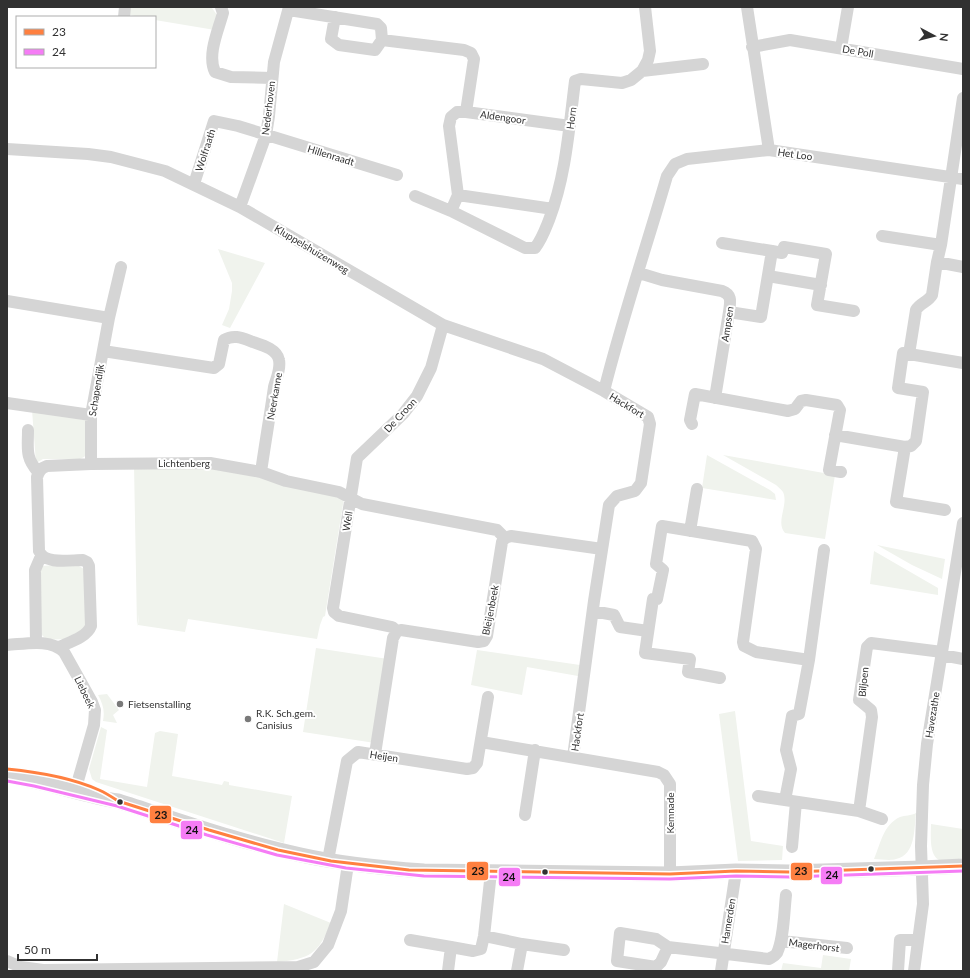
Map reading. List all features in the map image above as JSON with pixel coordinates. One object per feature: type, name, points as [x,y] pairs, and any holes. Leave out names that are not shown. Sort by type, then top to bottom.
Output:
[{"type":"street","points":[[221,7],[223,13],[211,57],[215,72],[231,77],[272,78]]},
{"type":"street","points":[[642,71],[648,60],[650,51],[646,7]]},
{"type":"street","name":"Het Loo","points":[[747,7],[769,150],[957,178]]},
{"type":"street","points":[[840,48],[848,7]]},
{"type":"street","points":[[289,8],[377,24],[381,28],[382,40],[375,50],[339,46],[331,39],[335,17]]},
{"type":"street","name":"Nederhoven","points":[[240,207],[266,135],[274,62],[289,8]]},
{"type":"street","name":"Aldengoor","points":[[382,40],[464,50],[471,53],[474,59],[466,112],[570,126]]},
{"type":"street","name":"De Poll","points":[[752,47],[790,40],[963,69]]},
{"type":"street","points":[[642,71],[703,64]]},
{"type":"street","name":"Horn","points":[[415,196],[451,211],[525,248],[535,248],[541,241],[553,209],[561,181],[570,126],[575,82],[578,79],[622,83],[630,80],[642,71]]},
{"type":"street","points":[[910,354],[916,310],[918,306],[930,299],[932,295],[937,262],[957,178],[963,98]]},
{"type":"street","points":[[451,211],[458,195],[449,126],[451,117],[457,112],[466,112]]},
{"type":"street","name":"Wolfraath","points":[[194,184],[214,121],[227,123],[266,135]]},
{"type":"street","name":"Hillenraadt","points":[[266,135],[397,175]]},
{"type":"street","name":"Kluppelshuizenweg","points":[[7,149],[67,152],[111,157],[165,171],[240,207],[443,326],[543,359],[604,391]]},
{"type":"street","name":"Hackfort","points":[[573,757],[609,505],[617,496],[635,491],[641,483],[650,424],[648,417],[604,391],[619,332],[667,176],[675,164],[687,159],[769,150]]},
{"type":"street","points":[[458,195],[553,209]]},
{"type":"street","points":[[882,236],[941,245]]},
{"type":"street","points":[[722,243],[782,253],[784,247],[826,254],[817,305],[854,311]]},
{"type":"street","points":[[729,312],[761,317],[772,251]]},
{"type":"street","points":[[937,262],[963,267]]},
{"type":"street","name":"Schapendijk","points":[[91,464],[91,415],[109,318],[121,267]]},
{"type":"street","name":"Ampsen","points":[[638,273],[662,280],[727,293],[731,298],[715,398]]},
{"type":"street","points":[[768,276],[821,285]]},
{"type":"street","points":[[7,301],[109,318]]},
{"type":"street","name":"De Croon","points":[[350,498],[357,458],[403,414],[418,396],[431,368],[443,326]]},
{"type":"street","name":"Neerkanne","points":[[103,351],[214,368],[219,364],[224,340],[230,336],[271,349],[279,360],[279,367],[261,472]]},
{"type":"street","points":[[835,435],[906,447],[911,446],[916,441],[923,392],[898,388],[903,353],[963,363]]},
{"type":"street","points":[[692,424],[690,420],[695,394],[788,411],[795,409],[801,401],[806,400],[837,405],[840,410],[829,470],[841,472]]},
{"type":"street","points":[[7,403],[91,415]]},
{"type":"street","points":[[28,430],[28,456],[31,465],[38,472],[39,551],[41,556],[35,570],[36,643]]},
{"type":"street","points":[[906,447],[896,502],[945,510]]},
{"type":"street","name":"Lichtenberg","points":[[38,472],[43,467],[47,466],[210,463],[261,472],[286,481],[339,492],[350,498]]},
{"type":"street","points":[[690,531],[697,489]]},
{"type":"street","name":"Well","points":[[397,631],[392,627],[339,616],[334,612],[333,608],[350,498],[362,504],[497,530],[505,538]]},
{"type":"street","name":"Havezathe","points":[[914,971],[923,904],[921,846],[923,785],[928,744],[963,523]]},
{"type":"street","points":[[720,678],[688,672],[690,660],[645,653],[653,599],[657,599],[663,570],[656,564],[662,526],[752,541],[756,549],[743,642],[744,646],[756,652],[809,660]]},
{"type":"street","points":[[505,538],[511,536],[602,549]]},
{"type":"street","name":"Bleijenbeek","points":[[397,631],[401,630],[478,642],[484,641],[487,636],[502,542],[505,538]]},
{"type":"street","points":[[792,847],[791,769],[786,750],[792,716],[799,714],[809,660],[824,550]]},
{"type":"street","points":[[7,644],[36,643],[59,647],[90,630],[89,566],[87,562],[83,560],[54,560],[41,556]]},
{"type":"street","points":[[593,611],[614,615],[620,626],[648,631]]},
{"type":"street","points":[[375,754],[393,638],[397,631]]},
{"type":"street","name":"Biljoen","points":[[859,811],[872,717],[871,710],[859,700],[867,647],[871,644],[942,654]]},
{"type":"street","name":"Liebeek","points":[[59,647],[64,652],[95,710],[94,725],[76,787]]},
{"type":"street","points":[[942,654],[963,659]]},
{"type":"street","name":"Heijen","points":[[328,860],[348,761],[358,752],[467,769],[473,768],[477,763],[488,697]]},
{"type":"street","points":[[481,742],[573,757]]},
{"type":"street","points":[[525,815],[535,750]]},
{"type":"street","name":"Kemnade","points":[[573,757],[658,772],[664,775],[670,784],[670,874]]},
{"type":"street","points":[[7,769],[42,774],[76,787],[98,798],[118,801],[254,844],[348,864],[424,871],[670,874],[736,871],[789,872],[963,866]]},
{"type":"street","points":[[7,776],[76,787]]},
{"type":"street","points":[[758,796],[859,811],[882,819]]},
{"type":"street","points":[[7,961],[21,967],[42,970],[149,970],[315,966],[328,945],[341,911],[348,864]]},
{"type":"street","name":"Hamerden","points":[[721,971],[736,871]]},
{"type":"street","points":[[410,940],[473,951],[480,949],[484,936],[491,872]]},
{"type":"street","name":"Magerhorst","points":[[668,947],[661,962],[656,967],[617,961],[620,933],[656,939],[668,947],[769,959],[774,957],[781,941],[786,895]]},
{"type":"street","points":[[484,936],[522,944],[564,950]]},
{"type":"street","points":[[898,971],[900,940],[918,940]]},
{"type":"street","name":"Magerhorst","points":[[781,941],[847,948]]},
{"type":"street","points":[[517,971],[522,944]]},
{"type":"street","points":[[448,971],[451,947]]},
{"type":"shaded area","points":[[127,7],[209,7],[212,8],[217,15],[215,30],[156,20],[156,16],[135,16],[125,14]]},
{"type":"shaded area","points":[[218,249],[265,263],[230,328],[222,325],[229,309],[232,283]]},
{"type":"shaded area","points":[[32,410],[88,419],[87,454],[80,459],[43,459],[36,463]]},
{"type":"shaded area","points":[[707,455],[770,490],[775,494],[776,500],[702,488]]},
{"type":"shaded area","points":[[723,455],[835,475],[825,539],[785,533],[781,524],[784,502],[783,492],[776,485]]},
{"type":"shaded area","points":[[194,463],[266,475],[344,498],[325,616],[323,617],[320,625],[317,639],[188,619],[185,632],[138,625],[139,614],[137,627],[134,465]]},
{"type":"shaded area","points":[[877,545],[945,559],[942,579],[912,565]]},
{"type":"shaded area","points":[[874,551],[938,588],[938,595],[870,584]]},
{"type":"shaded area","points":[[77,565],[84,569],[86,623],[84,629],[64,639],[47,640],[40,633],[40,569],[42,566]]},
{"type":"shaded area","points":[[316,648],[388,659],[375,743],[303,732]]},
{"type":"shaded area","points":[[477,650],[580,665],[578,676],[527,667],[522,695],[471,685]]},
{"type":"shaded area","points":[[107,694],[119,710],[113,715],[117,723],[103,721],[103,708],[98,695]]},
{"type":"shaded area","points":[[735,711],[751,841],[783,846],[782,860],[738,861],[719,714]]},
{"type":"shaded area","points":[[101,727],[107,730],[100,779],[147,787],[155,733],[160,731],[178,734],[172,776],[222,785],[224,781],[229,782],[229,785],[292,796],[284,843],[96,782],[92,779],[89,769]]},
{"type":"shaded area","points":[[916,813],[913,840],[911,847],[907,852],[903,856],[894,860],[874,859],[883,835],[894,820]]},
{"type":"shaded area","points":[[931,824],[963,829],[963,858],[943,861],[938,860],[931,846]]},
{"type":"shaded area","points":[[284,904],[331,923],[322,942],[312,953],[298,959],[277,962]]},
{"type":"shaded area","points":[[823,955],[851,959],[849,971],[781,971],[783,963],[821,968]]},
{"type":"transit line","name":"23","points":[[7,769],[65,778],[102,791],[118,801],[278,850],[331,861],[409,870],[670,874],[736,871],[789,872],[963,866]]},
{"type":"transit line","name":"24","points":[[7,781],[117,806],[207,835],[277,855],[346,868],[424,876],[670,879],[736,876],[789,877],[963,871]]},
{"type":"place","name":"Fietsenstalling","points":[[120,704]]},
{"type":"place","name":"R.K. Sch.gem. Canisius","points":[[248,719]]}]
